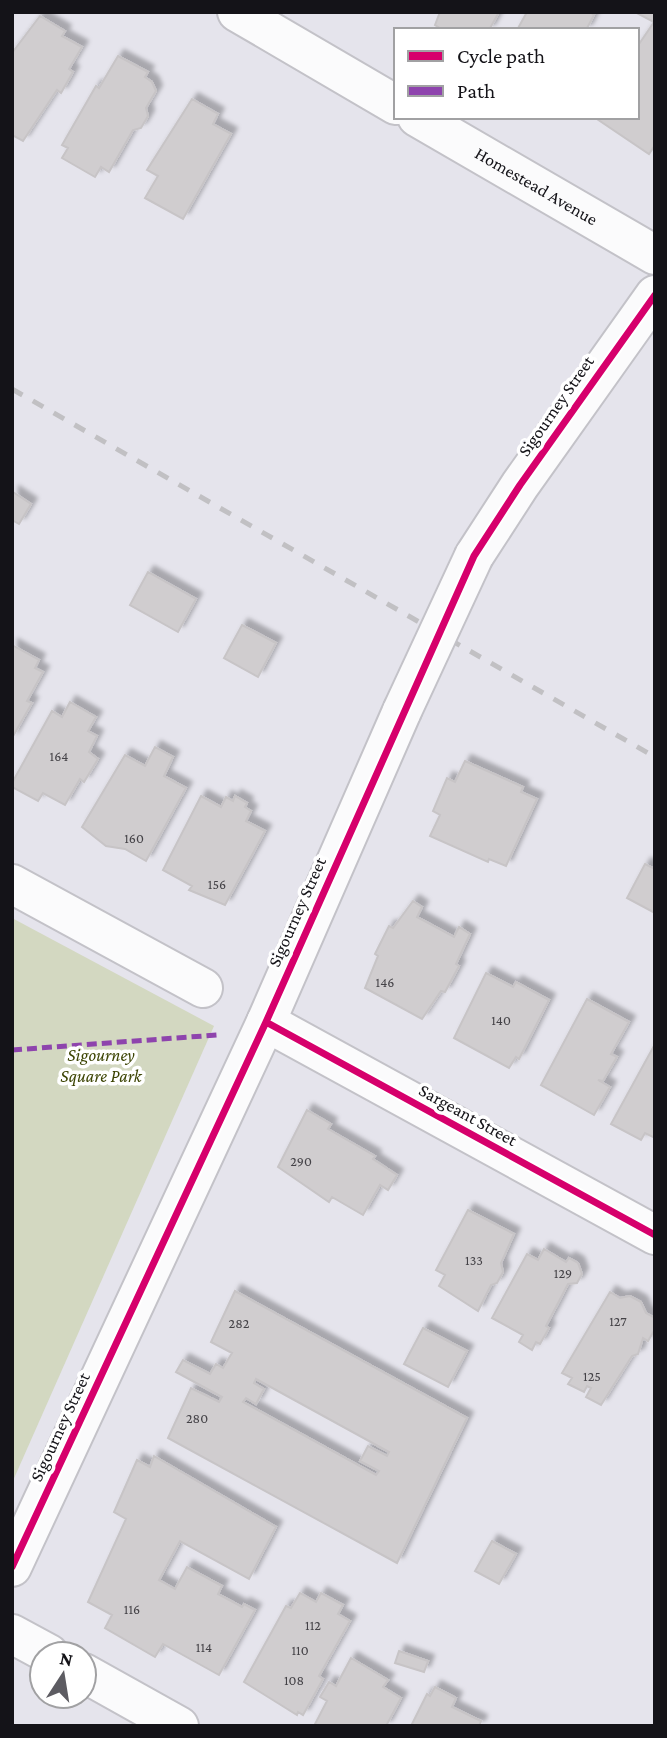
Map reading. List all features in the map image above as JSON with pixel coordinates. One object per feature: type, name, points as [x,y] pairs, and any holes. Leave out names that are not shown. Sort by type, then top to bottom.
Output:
[{"type":"main road","points":[[236,12],[394,104]]},
{"type":"main road","name":"Homestead Avenue","points":[[420,119],[655,255]]},
{"type":"main road","name":"Sigourney Street","points":[[12,1567],[266,1022],[402,711],[474,556],[535,463],[655,295]]},
{"type":"main road","points":[[12,884],[203,988]]},
{"type":"main road","name":"Sargeant Street","points":[[266,1022],[655,1235]]},
{"type":"main road","points":[[12,1634],[28,1643]]},
{"type":"main road","points":[[98,1681],[179,1726]]},
{"type":"green space","name":"Sigourney Square Park","points":[[12,918],[214,1026],[12,1483]]},
{"type":"building","points":[[440,12],[499,12],[490,28],[440,28],[435,25]]},
{"type":"building","points":[[527,12],[590,12],[594,15],[587,28],[518,28]]},
{"type":"building","points":[[635,12],[655,12],[655,145],[649,154],[597,119],[639,119],[639,44],[654,22]]},
{"type":"building","points":[[40,16],[65,31],[62,36],[82,47],[69,69],[73,72],[61,93],[57,90],[23,141],[12,135],[12,53]]},
{"type":"building","points":[[118,56],[148,72],[145,77],[152,82],[156,91],[146,108],[148,116],[141,128],[133,130],[109,172],[101,167],[95,177],[62,158],[68,148],[62,145],[96,86],[99,88]]},
{"type":"building","points":[[192,99],[218,114],[213,124],[231,134],[183,219],[145,198],[158,176],[147,170]]},
{"type":"building","points":[[13,492],[31,504],[19,524],[12,520]]},
{"type":"building","points":[[148,572],[196,599],[178,632],[130,605]]},
{"type":"building","points":[[242,625],[276,643],[258,677],[224,658]]},
{"type":"building","points":[[12,645],[39,660],[35,668],[43,672],[27,701],[32,703],[12,738]]},
{"type":"building","points":[[70,702],[96,717],[88,731],[97,736],[89,752],[98,759],[84,782],[80,779],[65,805],[43,793],[38,801],[12,787],[12,783],[52,711],[62,717]]},
{"type":"building","points":[[155,747],[173,757],[164,776],[186,788],[146,861],[125,849],[106,846],[82,827],[125,755],[145,766]]},
{"type":"building","points":[[465,761],[523,787],[521,792],[537,799],[506,866],[489,859],[488,862],[430,836],[440,815],[433,811],[447,778],[455,782]]},
{"type":"building","points":[[201,796],[221,807],[226,797],[233,801],[235,796],[247,803],[245,807],[251,811],[246,821],[265,831],[225,905],[189,890],[192,886],[163,870]]},
{"type":"building","points":[[645,864],[655,869],[655,913],[627,898]]},
{"type":"building","points":[[413,901],[422,907],[417,917],[454,937],[459,927],[470,934],[456,964],[459,966],[445,992],[441,991],[422,1019],[365,988],[378,956],[375,954],[389,926],[393,928]]},
{"type":"building","points":[[486,973],[513,987],[516,982],[549,1000],[519,1059],[516,1057],[509,1068],[454,1038]]},
{"type":"building","points":[[587,999],[629,1022],[611,1054],[617,1057],[603,1081],[598,1080],[610,1087],[594,1115],[541,1085]]},
{"type":"building","points":[[655,1044],[655,1138],[645,1133],[641,1140],[611,1124]]},
{"type":"building","points":[[307,1110],[331,1124],[328,1129],[375,1156],[373,1159],[397,1175],[388,1190],[380,1185],[363,1215],[332,1197],[329,1202],[278,1167]]},
{"type":"building","points":[[468,1210],[514,1234],[501,1263],[503,1272],[497,1283],[491,1285],[478,1311],[439,1286],[445,1275],[436,1270]]},
{"type":"building","points":[[544,1249],[566,1262],[569,1258],[578,1263],[582,1274],[577,1283],[568,1284],[546,1326],[549,1328],[540,1344],[536,1342],[532,1350],[519,1342],[523,1335],[492,1318],[527,1254],[538,1260]]},
{"type":"building","points":[[235,1291],[467,1418],[397,1563],[168,1438],[191,1388],[219,1402],[222,1397],[176,1372],[183,1360],[210,1374],[216,1364],[223,1368],[232,1353],[211,1342]],"holes":[[[256,1379],[389,1452],[387,1456],[368,1446],[360,1461],[379,1471],[376,1475],[243,1402],[246,1398],[256,1404],[264,1389],[254,1383]]]},
{"type":"building","points":[[610,1292],[620,1298],[630,1296],[641,1302],[646,1313],[655,1318],[655,1329],[648,1341],[643,1338],[638,1354],[632,1356],[601,1405],[586,1397],[591,1388],[587,1386],[584,1392],[568,1384],[572,1378],[562,1373]]},
{"type":"building","points":[[423,1328],[467,1351],[448,1387],[404,1364]]},
{"type":"building","points":[[154,1456],[276,1527],[249,1579],[180,1541],[159,1580],[175,1589],[187,1567],[222,1586],[218,1594],[242,1607],[244,1604],[255,1610],[219,1675],[163,1644],[155,1657],[105,1628],[112,1615],[88,1602],[126,1519],[114,1512],[137,1460],[150,1467]]},
{"type":"building","points":[[492,1541],[516,1554],[499,1584],[475,1571]]},
{"type":"building","points":[[300,1593],[316,1602],[321,1593],[343,1605],[338,1614],[350,1621],[319,1676],[323,1679],[303,1715],[298,1712],[297,1715],[244,1682],[286,1606],[291,1608]]},
{"type":"building","points":[[399,1651],[428,1661],[424,1672],[395,1663]]},
{"type":"building","points":[[351,1658],[388,1680],[383,1687],[401,1698],[386,1726],[314,1726],[327,1701],[320,1697],[329,1682],[336,1686]]},
{"type":"building","points":[[435,1687],[456,1698],[452,1707],[481,1721],[479,1726],[411,1726],[427,1694],[430,1696]]},
{"type":"railway","points":[[12,389],[655,757]]},
{"type":"marked path","points":[[12,1050],[217,1035]]},
{"type":"cycle path","points":[[12,1567],[266,1022],[474,556],[520,485],[655,295]]},
{"type":"cycle path","points":[[266,1022],[655,1235]]}]
